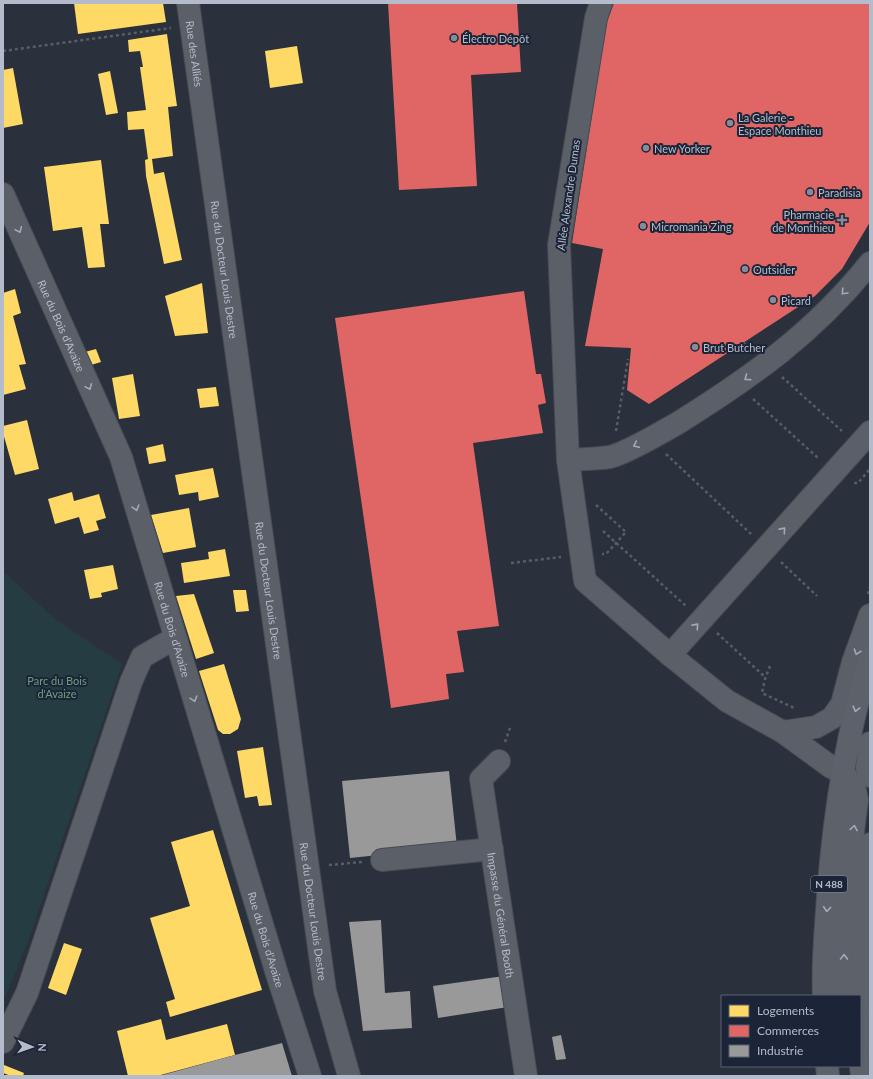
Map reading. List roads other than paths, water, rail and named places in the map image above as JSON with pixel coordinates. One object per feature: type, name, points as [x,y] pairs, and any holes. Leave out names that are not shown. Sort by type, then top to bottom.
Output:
[{"type":"main road","name":"N 488","points":[[824,995],[823,968],[832,837],[851,726],[870,658]]},
{"type":"main road","points":[[870,743],[867,768],[870,776]]},
{"type":"main road","points":[[843,773],[870,783]]},
{"type":"main road","points":[[843,773],[854,786],[857,800],[846,886],[844,995]]},
{"type":"main road","points":[[861,997],[864,900],[870,844]]},
{"type":"main road","points":[[861,1049],[870,1021]]},
{"type":"street","name":"Rue des Alliés","points":[[188,3],[202,103]]},
{"type":"street","name":"Allée Alexandre Dumas","points":[[602,3],[596,18],[559,245],[568,460],[585,580],[670,655],[726,701],[783,732],[831,767],[843,773]]},
{"type":"street","name":"Rue du Docteur Louis Destre","points":[[202,103],[325,991],[349,1076]]},
{"type":"street","name":"Rue du Bois d'Avaize","points":[[3,194],[121,457],[277,974],[310,1076]]},
{"type":"street","points":[[568,460],[611,456],[659,434],[744,381],[791,345],[826,311],[870,263]]},
{"type":"street","points":[[670,655],[864,439]]},
{"type":"street","points":[[783,732],[816,727],[832,718],[842,704],[853,662],[870,615]]},
{"type":"street","points":[[3,1042],[26,993],[131,682],[142,658],[175,638]]},
{"type":"street","name":"Impasse du Général Booth","points":[[499,761],[481,779],[526,1076]]},
{"type":"street","points":[[382,860],[492,849]]},
{"type":"place","name":"Électro Dépôt","points":[[454,38]]},
{"type":"place","name":"La Galerie - Espace Monthieu","points":[[730,123]]},
{"type":"place","name":"New Yorker","points":[[646,148]]},
{"type":"place","name":"Paradisia","points":[[810,192]]},
{"type":"place","name":"Pharmacie de Monthieu","points":[[842,220]]},
{"type":"place","name":"Micromania Zing","points":[[643,226]]},
{"type":"place","name":"Outsider","points":[[745,269]]},
{"type":"place","name":"Picard","points":[[773,300]]},
{"type":"place","name":"Brut Butcher","points":[[695,347]]},
{"type":"park label","name":"Parc du Bois d'Avaize","points":[[57,686]]}]
